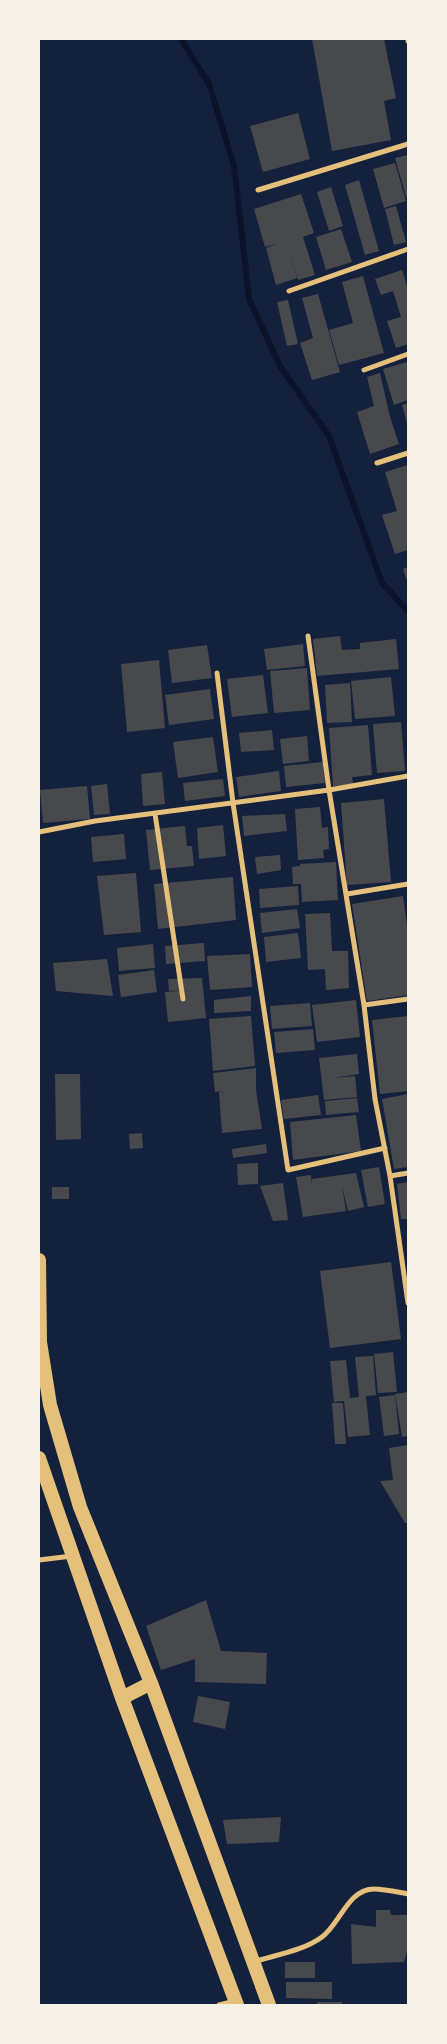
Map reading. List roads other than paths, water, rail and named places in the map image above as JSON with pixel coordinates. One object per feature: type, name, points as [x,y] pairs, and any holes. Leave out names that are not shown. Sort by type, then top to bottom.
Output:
[{"type":"highway","points":[[39,1260],[40,1342],[50,1405],[80,1507],[151,1683],[269,2005]]},
{"type":"highway","points":[[39,1458],[122,1698],[236,2003]]},
{"type":"highway","points":[[122,1698],[151,1683]]},
{"type":"street","points":[[258,190],[408,144]]},
{"type":"street","points":[[290,290],[408,249]]},
{"type":"street","points":[[364,370],[408,354]]},
{"type":"street","points":[[378,463],[408,453]]},
{"type":"street","points":[[308,636],[329,790],[364,1005],[375,1098],[405,1258],[408,1303]]},
{"type":"street","points":[[217,673],[233,803],[288,1170],[385,1148]]},
{"type":"street","points":[[39,832],[95,821],[329,790],[408,776]]},
{"type":"street","points":[[155,814],[183,999]]},
{"type":"street","points":[[347,894],[408,884]]},
{"type":"street","points":[[364,1005],[408,999]]},
{"type":"street","points":[[390,1176],[408,1173]]},
{"type":"street","points":[[39,1560],[73,1556]]},
{"type":"street","points":[[253,1962],[312,1944],[324,1936],[352,1900],[360,1893],[372,1889],[408,1894]]},
{"type":"street","points":[[219,2005],[236,2003]]},
{"type":"waterway","points":[[181,39],[209,84],[234,166],[249,299],[280,366],[329,436],[382,583],[408,611]]}]
